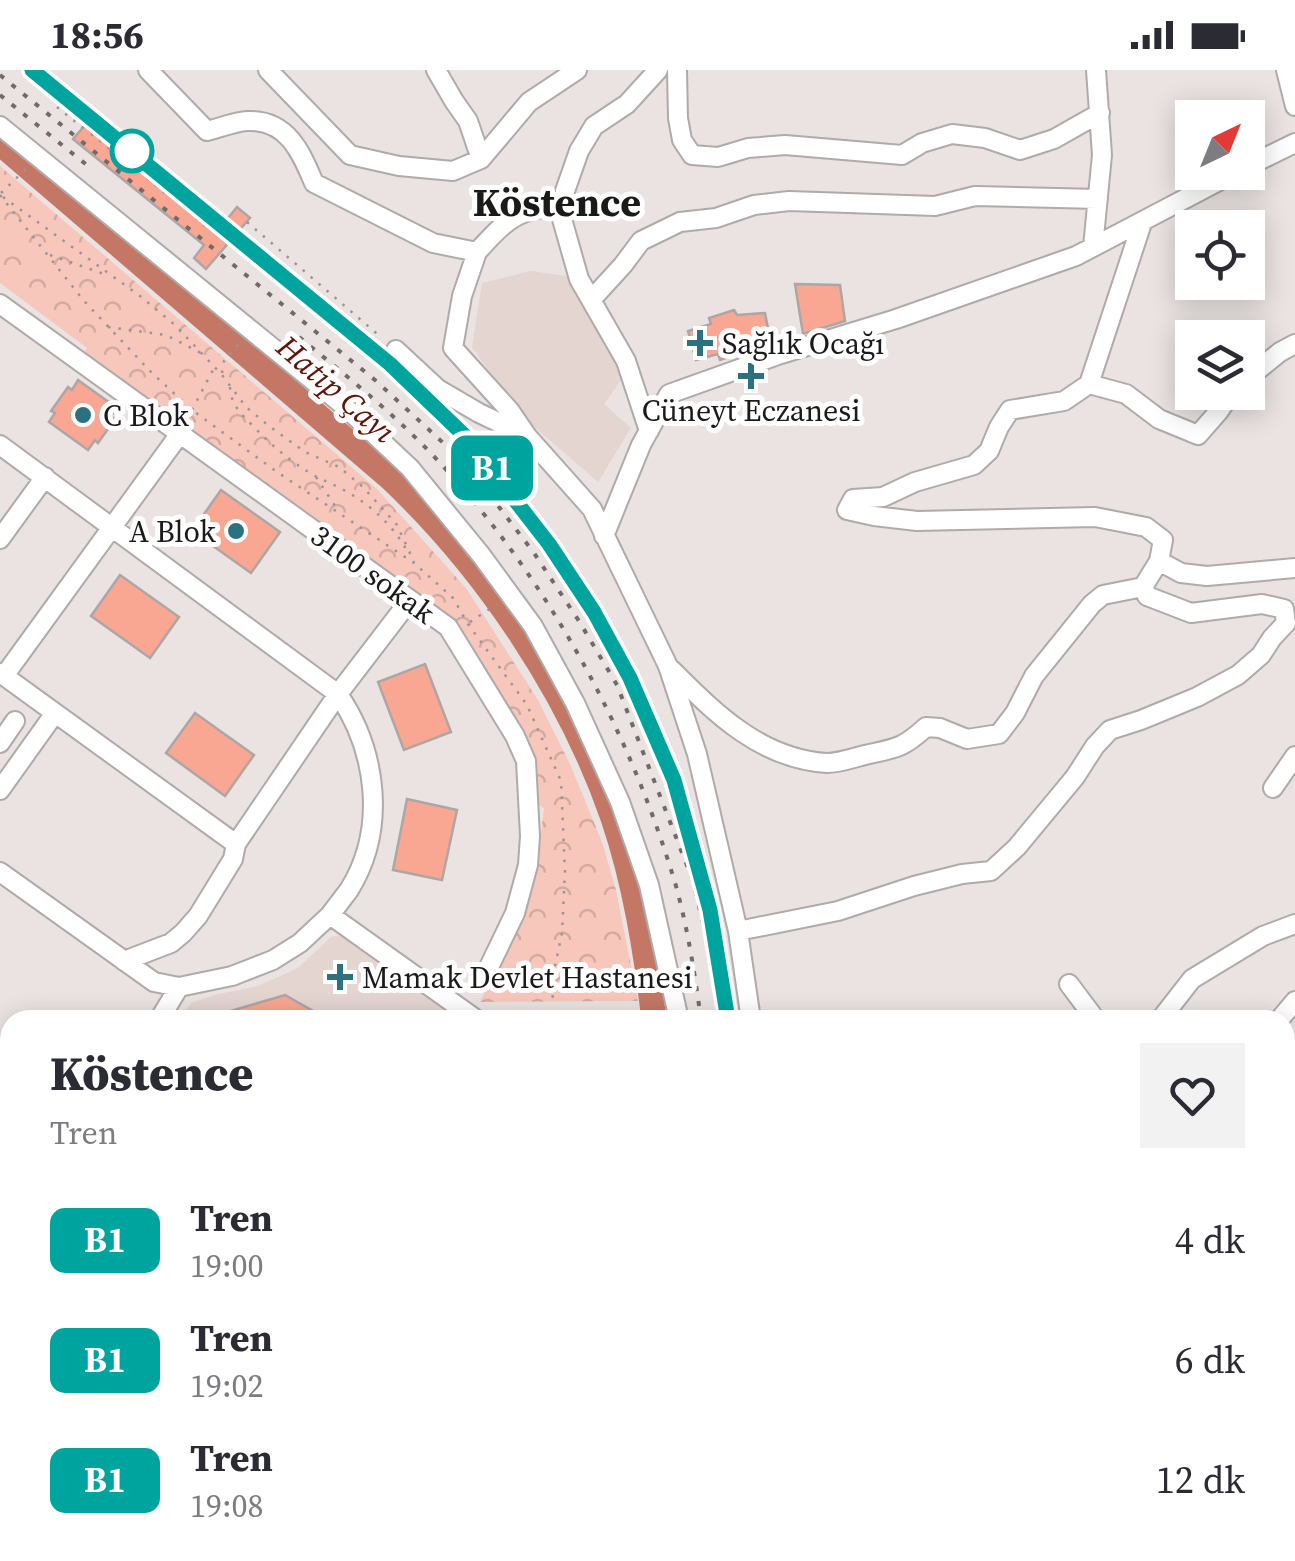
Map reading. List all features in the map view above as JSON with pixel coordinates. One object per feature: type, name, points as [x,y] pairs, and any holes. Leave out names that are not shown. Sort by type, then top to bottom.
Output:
[{"type":"street","points":[[148,70],[206,130],[248,121],[277,126],[301,151],[314,183],[434,243],[477,252]]},
{"type":"street","points":[[268,70],[350,154],[398,166],[453,170],[481,160],[529,102],[577,70]]},
{"type":"street","points":[[436,70],[468,121],[481,160]]},
{"type":"street","points":[[649,431],[626,361],[579,279],[562,219],[579,151],[594,126],[627,104],[658,70]]},
{"type":"street","points":[[677,70],[682,140],[692,155],[718,158],[748,148],[785,145],[902,155],[922,143],[952,134],[984,138],[1020,150],[1054,140],[1100,113]]},
{"type":"street","points":[[1093,247],[1102,155],[1096,70]]},
{"type":"street","points":[[1286,70],[1295,106]]},
{"type":"street","points":[[0,126],[343,404],[410,468],[482,555],[533,626],[575,704],[620,802],[649,885],[678,1010]]},
{"type":"street","points":[[1265,158],[1295,143]]},
{"type":"street","points":[[604,536],[669,394],[1076,256],[1203,190]]},
{"type":"street","points":[[591,300],[641,240],[680,222],[716,218],[754,205],[789,201],[935,206],[975,196],[1098,199]]},
{"type":"street","points":[[564,206],[534,208],[501,226],[477,252],[462,296],[453,348],[592,510],[668,666],[697,754],[738,931],[750,1010]]},
{"type":"street","points":[[668,666],[714,712],[741,733],[780,754],[830,763],[906,746],[926,727],[940,728],[966,739],[999,734],[1016,713],[1034,676],[1092,604],[1103,595],[1143,586],[1159,561],[1163,540],[1146,527],[1095,517],[917,521],[847,510],[853,499],[883,497],[915,482],[974,465],[989,451],[1010,410],[1064,400],[1090,384],[1142,223]]},
{"type":"street","name":"3100 sokak","points":[[0,304],[448,627],[526,761],[528,865],[514,913],[490,967]]},
{"type":"street","points":[[1265,364],[1295,344]]},
{"type":"street","points":[[396,350],[438,389],[527,436]]},
{"type":"street","points":[[1090,384],[1126,394],[1159,419],[1198,435],[1221,410]]},
{"type":"street","points":[[179,435],[2,675],[54,713],[101,737],[236,844]]},
{"type":"street","points":[[0,445],[338,694],[364,742],[373,777],[366,854],[350,888],[330,915],[300,943],[273,960],[232,976],[179,987],[154,982],[0,872]]},
{"type":"street","points":[[0,539],[45,477]]},
{"type":"street","points":[[1159,561],[1181,573],[1207,576],[1295,568]]},
{"type":"street","points":[[738,931],[838,911],[962,874],[991,871],[1017,847],[1110,730],[1197,697],[1238,675],[1261,655],[1286,623],[1284,610],[1262,604],[1192,614],[1147,596],[1143,586]]},
{"type":"street","points":[[124,960],[171,943],[198,916],[233,859],[236,844],[338,694],[410,600]]},
{"type":"street","points":[[0,790],[54,713]]},
{"type":"street","points":[[0,743],[15,722]]},
{"type":"street","points":[[1273,788],[1295,756]]},
{"type":"street","points":[[330,915],[464,1010]]},
{"type":"street","points":[[1168,1010],[1192,979],[1262,936],[1295,924]]},
{"type":"street","points":[[1068,984],[1088,1010]]},
{"type":"street","points":[[165,1010],[179,987]]},
{"type":"path","points":[[57,107],[83,128]]},
{"type":"path","points":[[91,134],[120,158]]},
{"type":"path","points":[[31,164],[0,194],[176,326],[204,354],[230,385],[246,407],[269,426],[363,487],[397,525],[414,563],[398,534],[382,517],[340,487],[282,455],[240,413],[230,398],[230,385]]},
{"type":"path","points":[[139,172],[167,194]]},
{"type":"path","points":[[180,204],[206,226]]},
{"type":"path","points":[[247,222],[396,350]]},
{"type":"path","points":[[47,254],[110,276]]},
{"type":"path","points":[[107,326],[166,336],[204,354]]},
{"type":"path","points":[[222,375],[225,360],[240,344]]},
{"type":"path","points":[[192,410],[215,367]]},
{"type":"path","points":[[315,476],[341,514]]},
{"type":"path","points":[[468,624],[502,601]]},
{"type":"shaded area","points":[[530,271],[567,276],[626,373],[604,404],[631,428],[598,482],[516,411],[472,347],[482,283]]},
{"type":"shaded area","name":"Mamak Devlet Hastanesi","points":[[343,935],[451,1010],[186,1010],[191,1003],[258,986],[298,968],[331,937]]},
{"type":"green space","points":[[0,166],[377,489],[466,588],[538,700],[570,764],[602,842],[616,890],[638,1001],[480,1002],[528,904],[544,808],[536,804],[466,644],[82,355],[87,348],[0,283]]},
{"type":"building","points":[[93,116],[224,223],[237,207],[250,218],[206,269],[194,258],[204,245],[73,139]]},
{"type":"building","points":[[795,284],[840,285],[845,321],[803,334]]},
{"type":"building","points":[[734,310],[737,315],[765,313],[771,344],[720,360],[718,354],[696,360],[688,331],[711,324],[709,318]]},
{"type":"building","name":"C Blok","points":[[78,380],[117,408],[111,416],[115,419],[88,450],[49,422],[55,413],[51,411]]},
{"type":"building","name":"A Blok","points":[[221,490],[280,532],[251,573],[192,531]]},
{"type":"building","points":[[120,575],[179,617],[150,658],[91,616]]},
{"type":"building","points":[[425,664],[451,732],[404,750],[378,682]]},
{"type":"building","points":[[195,713],[254,755],[225,796],[166,753]]},
{"type":"building","points":[[407,799],[457,810],[442,880],[393,870]]},
{"type":"building","points":[[285,995],[311,1010],[234,1010]]},
{"type":"waterway","name":"Hatip Çayı","points":[[0,143],[389,477],[491,591],[549,679],[595,771],[628,867],[653,1010]]},
{"type":"railway","points":[[32,70],[389,364],[467,437],[549,543],[594,612],[630,678],[674,780],[691,839]]},
{"type":"railway","points":[[0,75],[375,380],[452,451],[496,503],[534,553],[617,685],[693,881],[718,1010]]},
{"type":"railway","points":[[0,95],[93,170]]},
{"type":"railway","points":[[299,337],[390,414],[441,464],[517,558],[582,661],[635,771],[657,828],[684,919],[700,1010]]},
{"type":"train","name":"B1","points":[[32,70],[390,364],[466,437],[511,492],[594,612],[630,678],[674,780],[710,910],[726,1010]]},
{"type":"place","name":"Sağlık Ocağı","points":[[700,343]]},
{"type":"place","name":"Cüneyt Eczanesi","points":[[751,376]]},
{"type":"place","name":"C Blok","points":[[83,415]]},
{"type":"place","name":"A Blok","points":[[236,531]]},
{"type":"place","name":"Mamak Devlet Hastanesi","points":[[340,977]]},
{"type":"district","name":"Köstence","points":[[557,202]]}]
